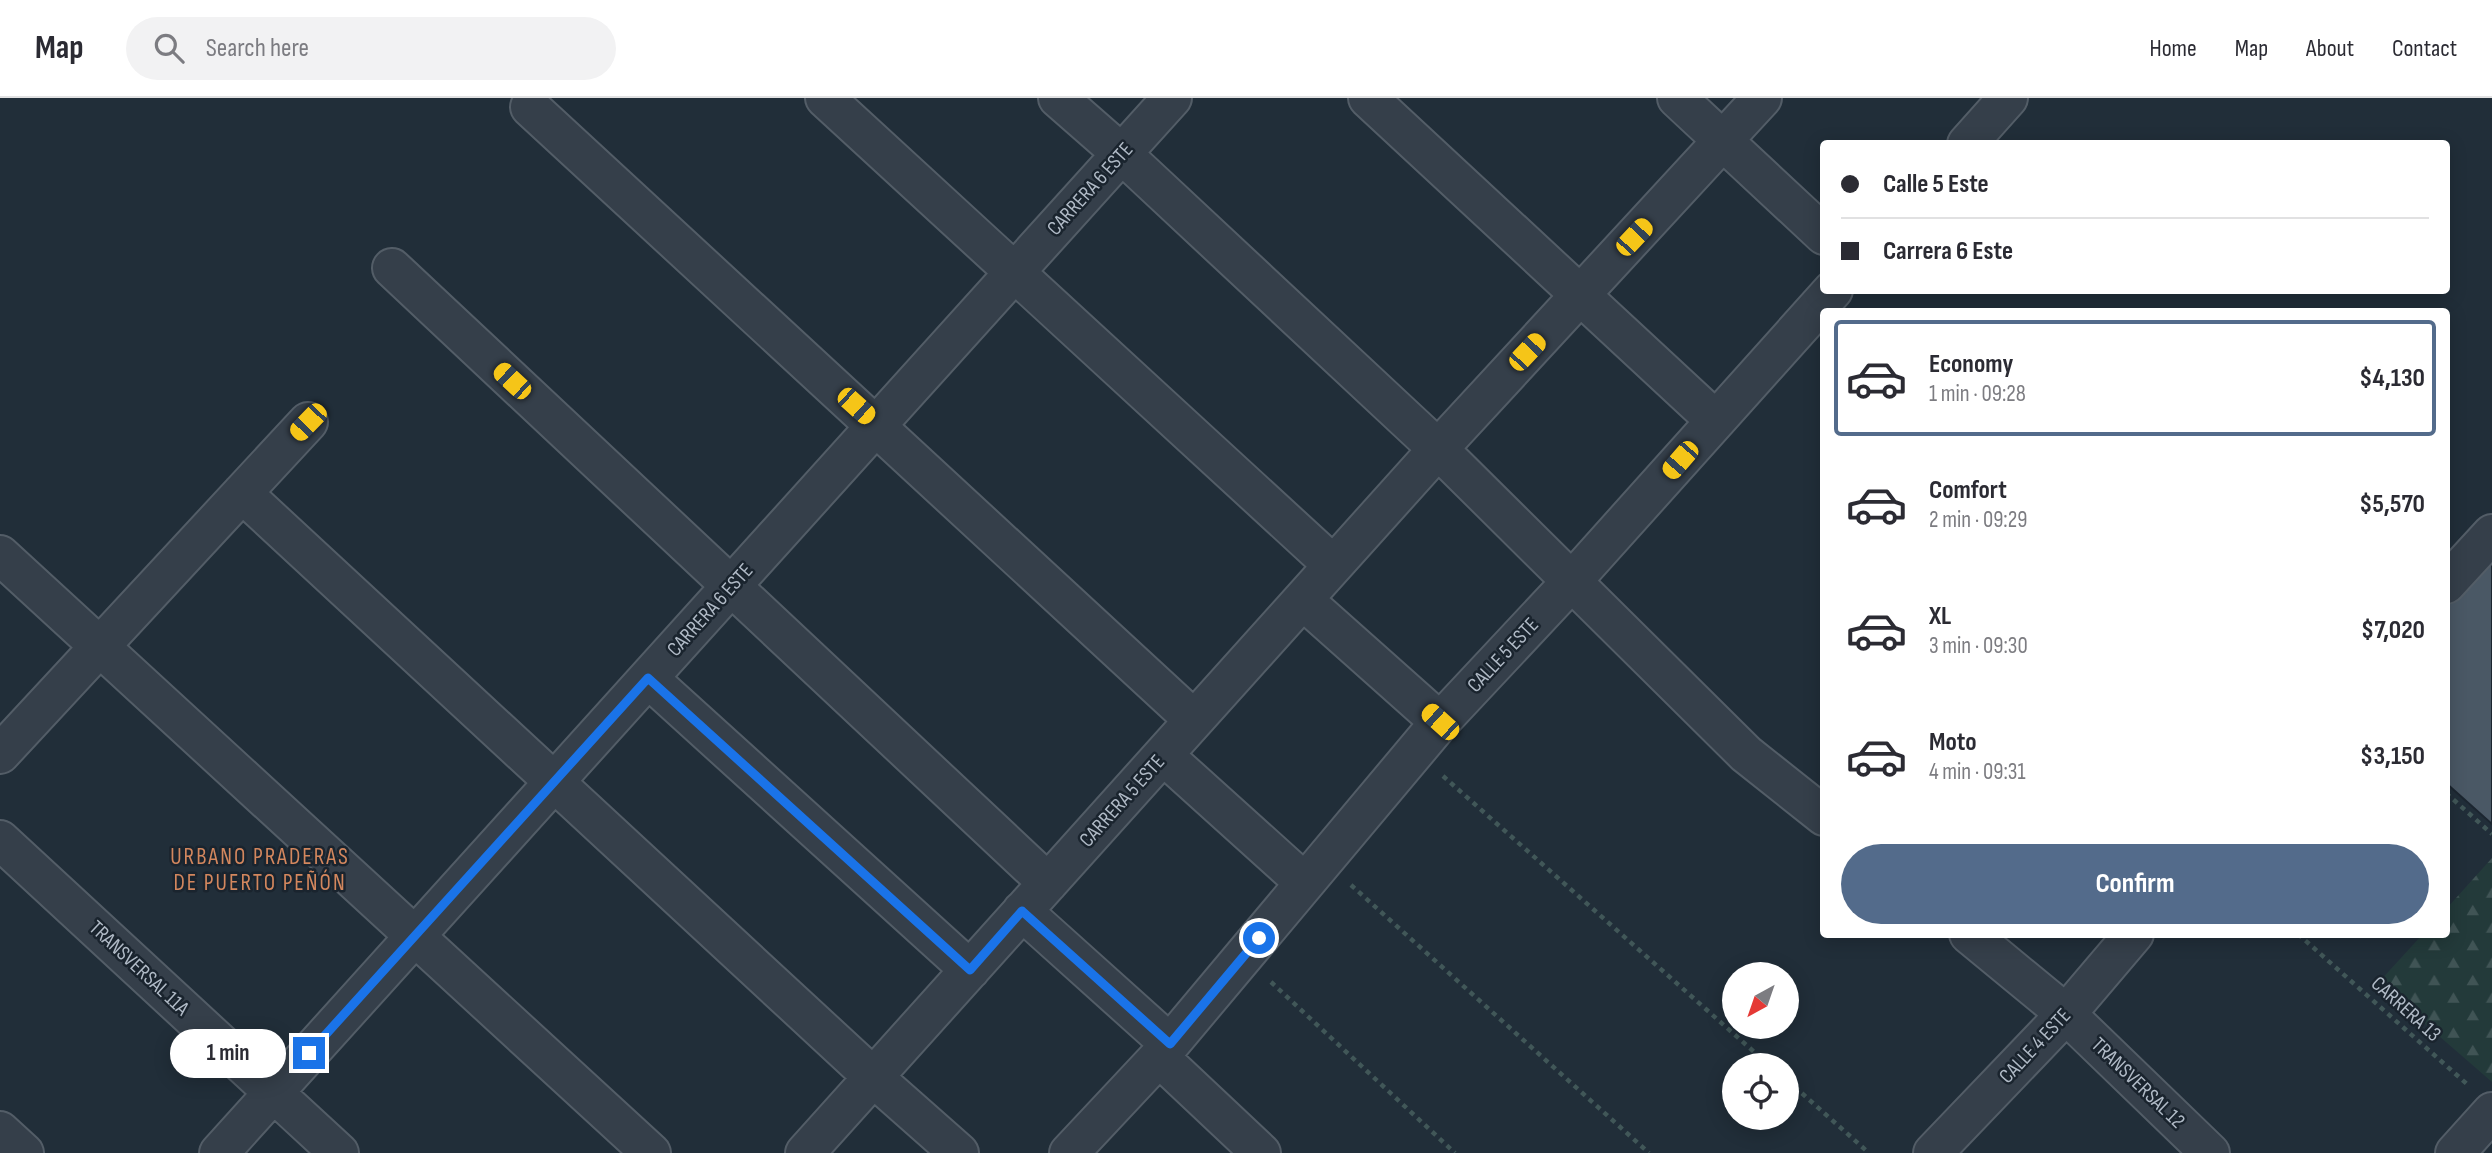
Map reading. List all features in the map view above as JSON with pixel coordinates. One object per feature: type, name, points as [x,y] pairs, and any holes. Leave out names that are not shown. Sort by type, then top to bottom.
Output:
[{"type":"street","points":[[825,98],[1333,565]]},
{"type":"street","points":[[1058,98],[1122,154],[1438,449],[1746,754],[1820,813]]},
{"type":"street","name":"CARRERA 6 ESTE","points":[[219,1153],[1172,98]]},
{"type":"street","points":[[1368,98],[1715,420]]},
{"type":"street","points":[[1677,98],[1820,231]]},
{"type":"street","name":"CARRERA 5 ESTE","points":[[805,1153],[1438,449],[1762,98]]},
{"type":"street","points":[[1970,140],[2002,100]]},
{"type":"street","points":[[530,107],[1194,720]]},
{"type":"street","points":[[392,268],[1048,883]]},
{"type":"street","name":"CALLE 5 ESTE","points":[[1069,1153],[1165,1050],[1440,722],[1573,582],[1829,294]]},
{"type":"street","points":[[0,754],[308,422]]},
{"type":"street","points":[[242,493],[873,1077],[959,1153]]},
{"type":"street","points":[[2450,580],[2491,537]]},
{"type":"street","points":[[0,555],[651,1153]]},
{"type":"street","points":[[1303,600],[1440,722]]},
{"type":"street","points":[[648,678],[970,970]]},
{"type":"street","points":[[1163,755],[1315,872]]},
{"type":"street","name":"TRANSVERSAL 11A","points":[[0,840],[339,1153]]},
{"type":"street","points":[[1022,911],[1165,1050],[1261,1153]]},
{"type":"street","name":"TRANSVERSAL 12","points":[[1974,938],[2066,1013],[2210,1153]]},
{"type":"street","name":"CALLE 4 ESTE","points":[[1933,1153],[2066,1013],[2131,938]]},
{"type":"street","points":[[2455,1153],[2482,1100]]},
{"type":"street","points":[[0,1130],[24,1153]]},
{"type":"path","points":[[1415,752],[1755,1053]]},
{"type":"path","points":[[2450,797],[2492,834]]},
{"type":"path","points":[[1315,872],[1650,1153]]},
{"type":"path","name":"CARRERA 13","points":[[2302,938],[2482,1100]]},
{"type":"path","points":[[1243,957],[1455,1153]]},
{"type":"path","points":[[1799,1091],[1869,1153]]},
{"type":"green space","points":[[2492,858],[2492,1082],[2378,983],[2419,938],[2450,938],[2450,905]]},
{"type":"building","points":[[2492,558],[2492,824],[2450,787],[2450,601]]},
{"type":"district","name":"URBANO PRADERAS DE PUERTO PEÑÓN","points":[[260,870]]},
{"type":"route","points":[[309,1053],[648,678],[970,970],[1022,911],[1170,1044],[1259,938]]}]
